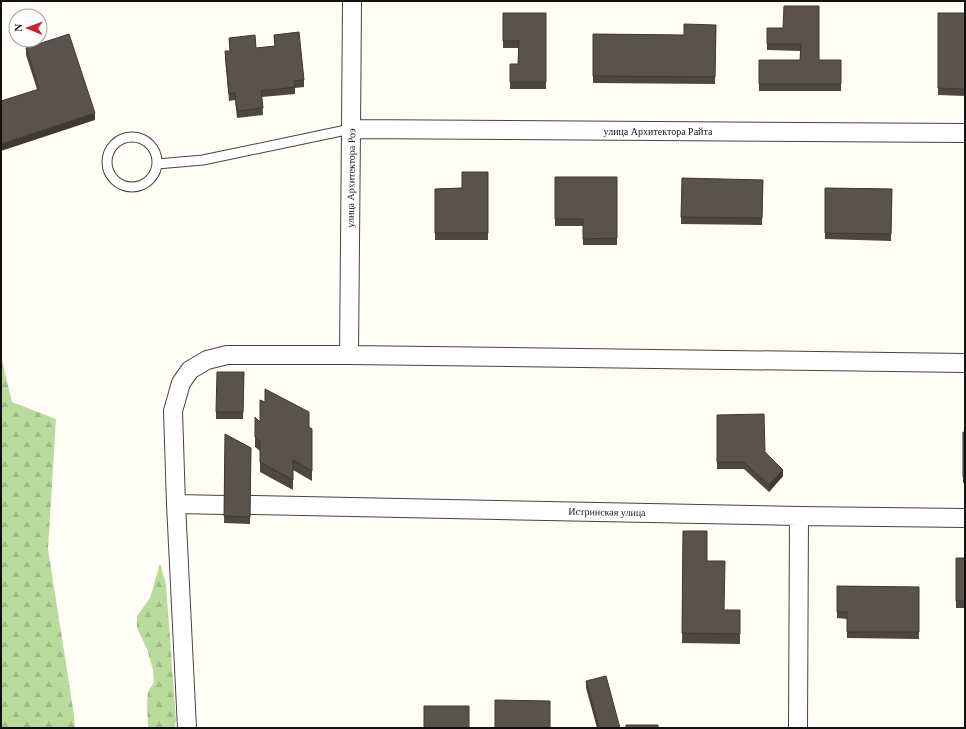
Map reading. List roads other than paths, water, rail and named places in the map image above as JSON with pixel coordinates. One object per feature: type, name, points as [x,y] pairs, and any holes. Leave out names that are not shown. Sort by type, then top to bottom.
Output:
[{"type":"street","name":"улица Архитектора Роэ","points":[[349,355],[352,1]]},
{"type":"street","name":"улица Архитектора Райта","points":[[351,129],[965,133]]},
{"type":"street","points":[[187,728],[173,411],[181,383],[190,370],[207,360],[227,355],[349,355],[965,363]]},
{"type":"street","points":[[176,504],[225,505]]},
{"type":"street","name":"Истринская улица","points":[[250,505],[965,518]]},
{"type":"street","points":[[798,728],[799,516]]},
{"type":"lane","points":[[157,164],[203,160],[351,129]]},
{"type":"lane","points":[[126,137],[142,138],[154,149],[157,164],[151,179],[137,187],[122,186],[110,175],[106,160],[112,145],[126,137]]}]
